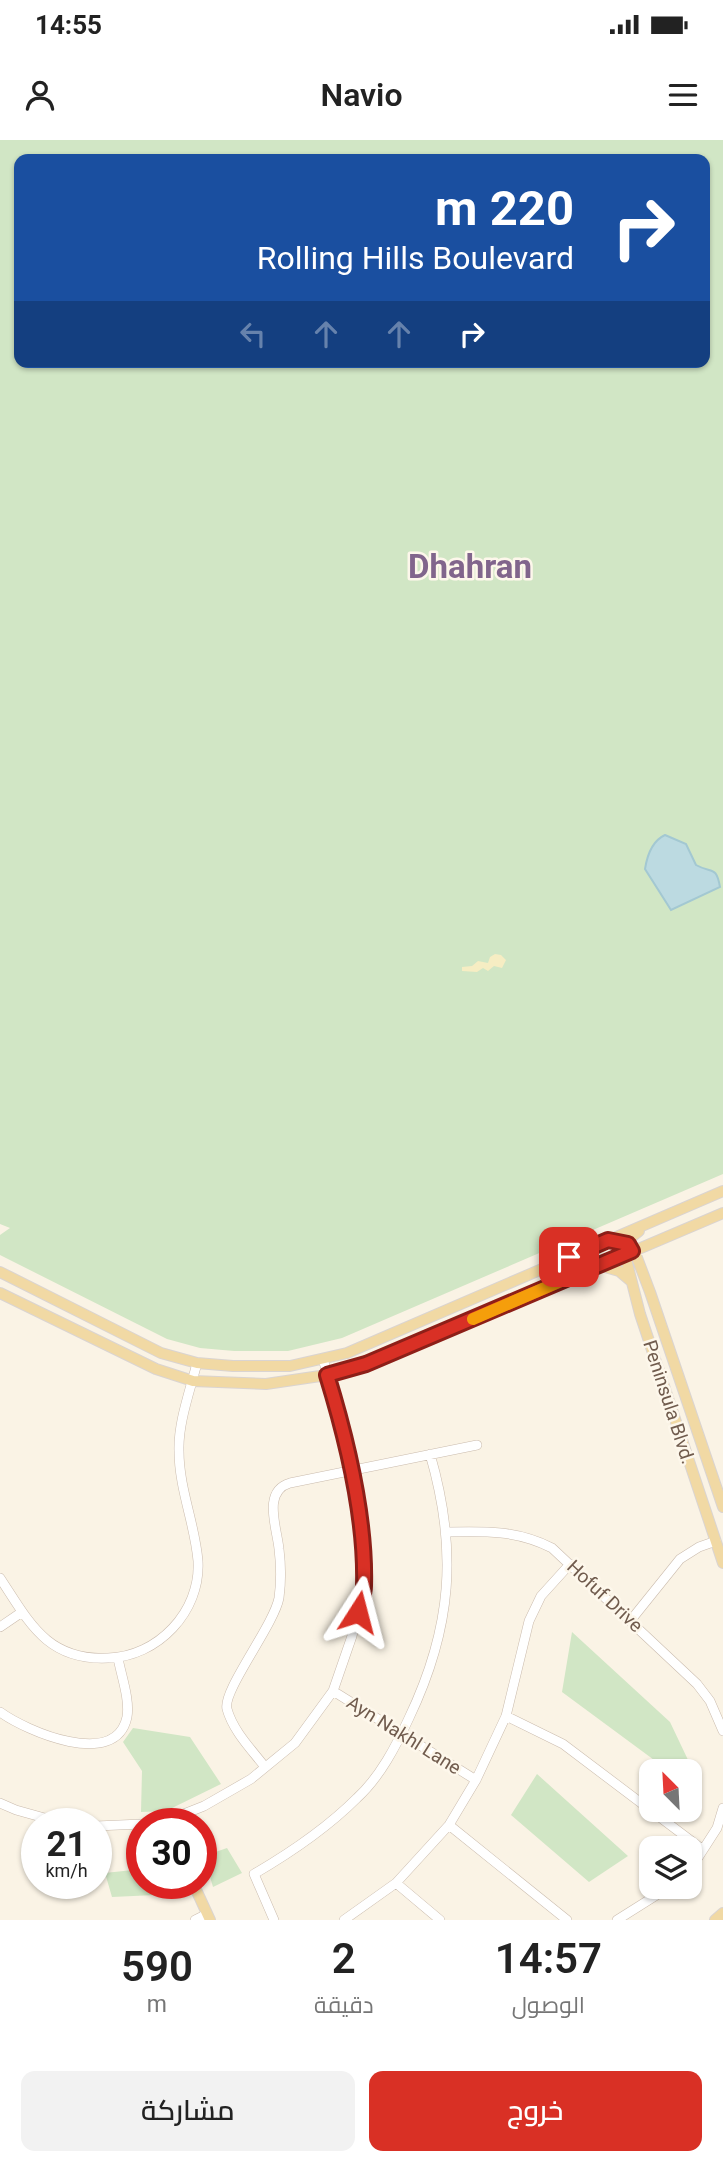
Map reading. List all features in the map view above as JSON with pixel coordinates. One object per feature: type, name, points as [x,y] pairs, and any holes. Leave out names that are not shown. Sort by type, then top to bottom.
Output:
[{"type":"main road","points":[[0,1272],[150,1348],[197,1363],[290,1366],[346,1353],[723,1191]]},
{"type":"main road","points":[[0,1293],[156,1369],[193,1381],[266,1384],[327,1375],[366,1364],[625,1251],[723,1213]]},
{"type":"main road","points":[[625,1251],[649,1223]]},
{"type":"main road","points":[[608,1240],[625,1251]]},
{"type":"main road","points":[[644,1275],[645,1261],[653,1242]]},
{"type":"main road","name":"Peninsula Blvd.","points":[[625,1251],[644,1275],[723,1507]]},
{"type":"main road","name":"Peninsula Blvd.","points":[[625,1251],[640,1314],[723,1563]]},
{"type":"main road","points":[[598,1265],[619,1271],[632,1282]]},
{"type":"main road","points":[[474,1298],[481,1315]]},
{"type":"main road","points":[[200,1899],[208,1917]]},
{"type":"main road","points":[[715,1920],[723,1913]]},
{"type":"street","points":[[199,1808],[251,1779],[295,1743],[333,1691],[352,1636],[364,1588],[360,1524],[341,1422],[323,1359]]},
{"type":"street","points":[[0,1578],[33,1630],[48,1643],[67,1652],[97,1659],[121,1660],[150,1649],[173,1630],[192,1597],[198,1564],[180,1475],[178,1448],[197,1363]]},
{"type":"street","points":[[265,1767],[240,1735],[226,1707],[228,1695],[254,1652],[279,1599],[279,1548],[273,1505],[276,1492],[283,1485],[290,1483],[477,1445]]},
{"type":"street","points":[[274,1920],[254,1874],[316,1833],[358,1798],[384,1765],[402,1734],[435,1654],[446,1609],[446,1532],[441,1493],[430,1454]]},
{"type":"street","name":"Hofuf Drive","points":[[446,1532],[480,1531],[523,1535],[552,1548],[697,1684],[710,1701],[723,1731]]},
{"type":"street","points":[[631,1620],[680,1559],[699,1547],[716,1541]]},
{"type":"street","points":[[344,1920],[396,1883],[449,1825],[476,1780],[506,1716],[529,1621],[541,1596],[570,1564]]},
{"type":"street","points":[[0,1627],[22,1612]]},
{"type":"street","points":[[0,1712],[46,1737],[75,1743],[107,1741],[120,1731],[127,1717],[121,1660]]},
{"type":"street","name":"Ayn Nakhl Lane","points":[[333,1691],[476,1780]]},
{"type":"street","points":[[506,1716],[563,1744],[685,1836]]},
{"type":"street","points":[[0,1802],[21,1811]]},
{"type":"street","points":[[702,1849],[717,1828],[723,1808]]},
{"type":"street","points":[[449,1825],[567,1920]]},
{"type":"street","points":[[396,1883],[440,1920]]},
{"type":"street","points":[[617,1920],[650,1899]]},
{"type":"street","points":[[195,1920],[208,1917]]},
{"type":"green space","points":[[0,140],[723,140],[723,1174],[342,1338],[288,1351],[200,1348],[167,1339],[0,1255],[0,1235],[10,1228],[0,1224]]},
{"type":"green space","points":[[572,1632],[670,1722],[688,1759],[653,1759],[562,1692]]},
{"type":"green space","points":[[133,1728],[190,1737],[221,1784],[172,1808],[141,1808],[142,1771],[123,1742]]},
{"type":"green space","points":[[537,1774],[628,1856],[589,1882],[511,1815]]},
{"type":"green space","points":[[227,1848],[242,1873],[217,1885],[217,1851]]},
{"type":"green space","points":[[126,1871],[126,1896],[112,1897],[112,1872]]},
{"type":"sand","points":[[495,954],[506,960],[502,968],[494,966],[488,971],[483,968],[477,972],[462,971],[462,967],[472,966],[478,961],[488,963],[490,957]]},
{"type":"water","points":[[665,835],[686,844],[696,865],[715,873],[720,887],[671,910],[645,869],[651,849]]},
{"type":"slow traffic","points":[[473,1319],[591,1268]]},
{"type":"district","name":"Dhahran","points":[[470,566]]},
{"type":"route","points":[[358,1612],[364,1588],[360,1524],[341,1422],[327,1375],[366,1364],[632,1251],[628,1244],[608,1240],[569,1257]]}]
